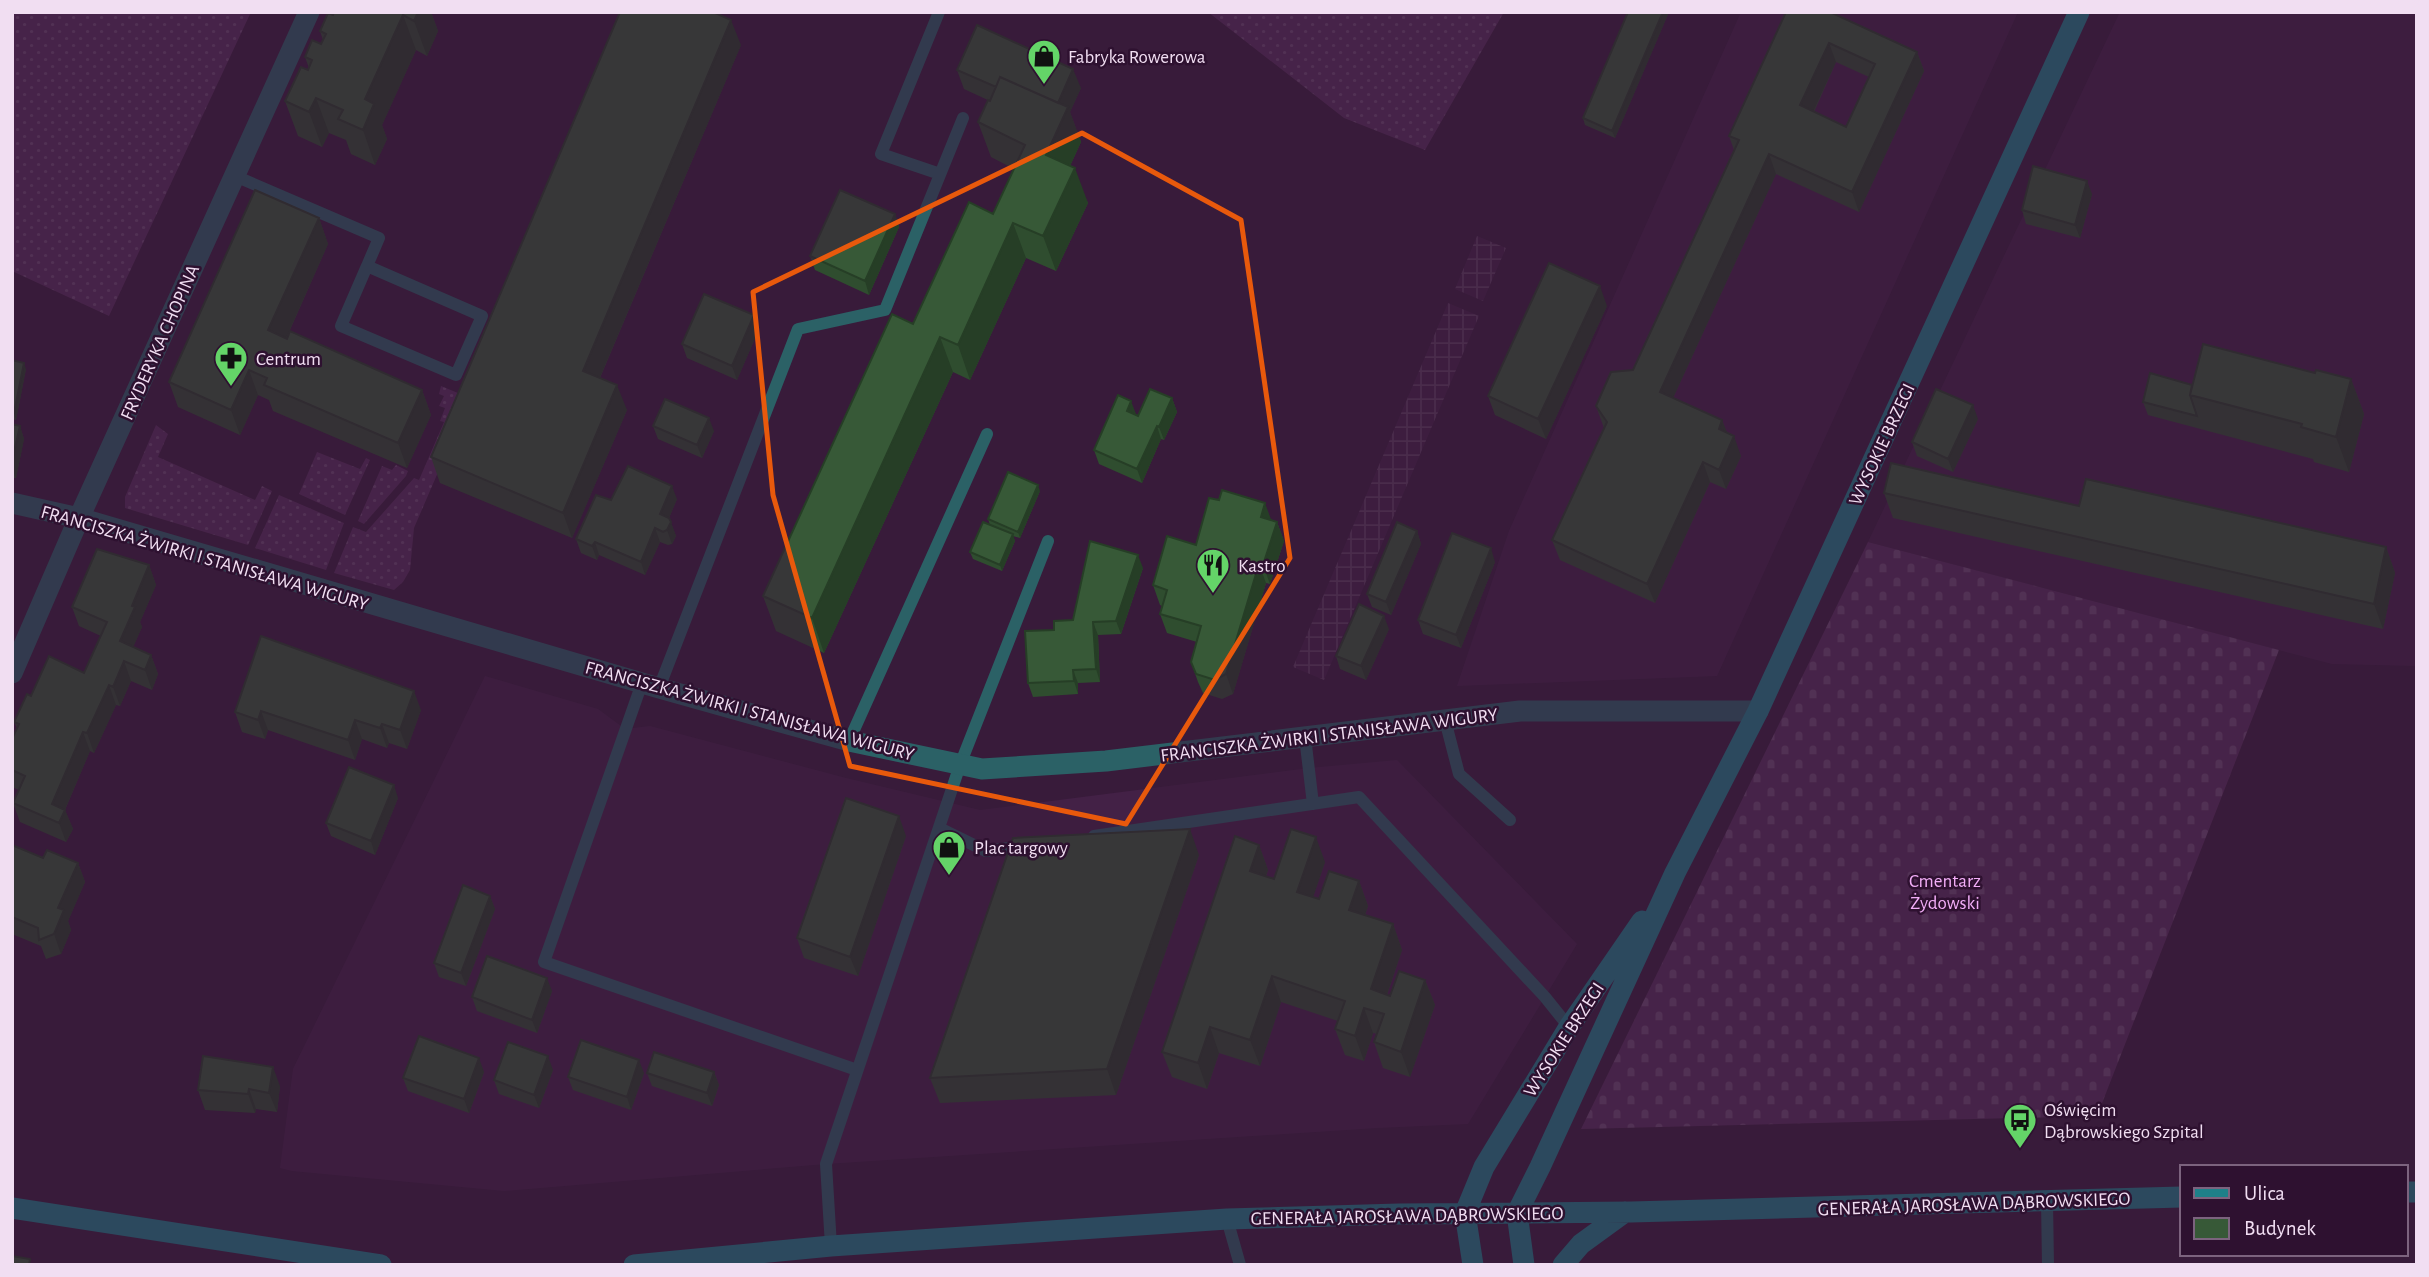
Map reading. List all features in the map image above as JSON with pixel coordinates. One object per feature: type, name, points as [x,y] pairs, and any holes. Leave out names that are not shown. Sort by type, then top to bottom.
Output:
[{"type":"street","name":"FRYDERYKA CHOPINA","points":[[12,673],[79,518],[309,12]]},
{"type":"street","name":"WYSOKIE BRZEGI","points":[[1517,1213],[1675,873],[1758,711],[2079,12]]},
{"type":"street","name":"FRANCISZKA ŻWIRKI I STANISŁAWA WIGURY","points":[[12,503],[79,518],[849,741],[982,769],[1106,761],[1520,711],[1758,711]]},
{"type":"street","name":"WYSOKIE BRZEGI","points":[[1465,1213],[1493,1149],[1569,1027],[1675,873]]},
{"type":"street","name":"GENERAŁA JAROSŁAWA DĄBROWSKIEGO","points":[[634,1265],[831,1246],[1227,1219],[1625,1212],[2180,1197]]},
{"type":"street","points":[[12,1208],[381,1265]]},
{"type":"street","points":[[1563,1265],[1581,1244],[1625,1212]]},
{"type":"street","points":[[1465,1213],[1473,1265]]},
{"type":"street","points":[[1517,1213],[1524,1265]]},
{"type":"lane","points":[[939,12],[881,154],[940,174]]},
{"type":"lane","points":[[857,1070],[544,962],[650,685],[798,329],[886,310],[963,117]]},
{"type":"lane","points":[[235,176],[379,238],[341,326],[456,375],[482,316],[367,266]]},
{"type":"lane","points":[[849,741],[987,434]]},
{"type":"lane","points":[[831,1246],[826,1164],[960,765],[1048,541]]},
{"type":"lane","points":[[1445,720],[1460,774],[1510,820]]},
{"type":"lane","points":[[1305,737],[1313,804]]},
{"type":"lane","points":[[1082,837],[1359,797],[1569,1027]]},
{"type":"lane","points":[[939,828],[986,851],[1041,843]]},
{"type":"lane","points":[[2047,1201],[2048,1265]]},
{"type":"lane","points":[[1227,1219],[1240,1265]]},
{"type":"highlighted area","points":[[1082,133],[1241,220],[1290,558],[1126,824],[850,766],[773,495],[753,292]]},
{"type":"shaded area","points":[[1741,12],[2018,12],[1717,676],[1457,686],[1509,531]]},
{"type":"shaded area","points":[[2120,12],[2417,12],[2417,666],[2332,664],[1868,542]]},
{"type":"shaded area","points":[[1477,236],[1506,248],[1483,301],[1455,289]]},
{"type":"shaded area","points":[[1448,303],[1479,316],[1324,680],[1293,667]]},
{"type":"shaded area","name":"Plac targowy","points":[[485,676],[598,709],[625,729],[650,726],[980,810],[1309,768],[1397,760],[1577,944],[1468,1124],[826,1164],[504,1191],[280,1168],[293,1069]]},
{"type":"green space","points":[[12,12],[251,12],[109,316],[12,271]]},
{"type":"green space","points":[[1208,12],[1504,12],[1425,150],[1344,118]]},
{"type":"green space","points":[[441,386],[470,398],[414,528],[410,570],[394,590],[334,573],[353,527],[366,532],[414,478],[419,480],[444,422],[440,421],[445,408],[439,406],[444,396],[439,394]]},
{"type":"green space","points":[[156,425],[168,434],[158,457],[255,500],[262,486],[272,491],[248,545],[125,508],[125,497]]},
{"type":"green space","points":[[317,452],[360,469],[366,458],[370,460],[345,515],[299,494]]},
{"type":"green space","points":[[396,465],[408,471],[406,476],[364,524],[358,521],[382,466],[392,470]]},
{"type":"green space","points":[[279,495],[344,523],[326,570],[255,548]]},
{"type":"green space","name":"Cmentarz Żydowski","points":[[1868,542],[2279,650],[2097,1116],[1581,1129]]},
{"type":"building","points":[[334,12],[418,12],[414,21],[403,15],[365,99],[374,104],[363,130],[338,119],[343,110],[316,98],[309,112],[285,101],[301,67],[308,70],[312,60],[305,57],[312,40],[321,44],[326,34],[320,31],[328,13],[333,15]]},
{"type":"building","points":[[620,12],[713,12],[731,20],[583,371],[617,385],[563,513],[431,457]]},
{"type":"building","points":[[1628,12],[1663,12],[1612,131],[1583,118]]},
{"type":"building","points":[[1786,12],[1830,12],[1917,52],[1852,192],[1769,154],[1660,392],[1722,420],[1719,429],[1734,436],[1719,470],[1703,462],[1647,584],[1552,540],[1607,422],[1596,406],[1611,372],[1633,370],[1739,140],[1729,136]],"holes":[[[1829,43],[1875,64],[1846,127],[1800,105]]]},
{"type":"building","points":[[977,25],[1073,69],[1058,103],[1000,77],[996,87],[957,70]]},
{"type":"building","points":[[1000,77],[1068,107],[1046,155],[1075,168],[1043,236],[1013,223],[958,345],[940,337],[812,618],[763,596],[892,314],[913,324],[969,202],[993,214],[1025,145],[978,122]]},
{"type":"building","points":[[2033,166],[2087,181],[2075,225],[2022,210]]},
{"type":"building","points":[[255,190],[319,218],[268,330],[287,339],[290,331],[422,390],[398,443],[264,385],[267,378],[249,370],[231,410],[169,382]]},
{"type":"building","points":[[840,190],[895,214],[865,281],[810,256]]},
{"type":"building","points":[[1549,263],[1600,286],[1538,419],[1488,396]]},
{"type":"building","points":[[704,294],[754,315],[732,366],[682,344]]},
{"type":"building","points":[[2203,344],[2315,373],[2316,370],[2351,379],[2336,437],[2301,427],[2302,424],[2190,395]]},
{"type":"building","points":[[12,360],[24,363],[14,413],[12,413]]},
{"type":"building","points":[[2150,373],[2192,385],[2190,395],[2197,416],[2143,402]]},
{"type":"building","points":[[1150,389],[1172,398],[1137,469],[1094,450],[1118,395],[1131,401],[1127,411],[1138,416]]},
{"type":"building","points":[[1936,389],[1973,405],[1948,459],[1912,442]]},
{"type":"building","points":[[665,399],[709,418],[697,445],[653,426]]},
{"type":"building","points":[[12,424],[20,426],[12,460]]},
{"type":"building","points":[[1891,463],[2079,506],[2086,479],[2386,547],[2374,604],[1884,493]]},
{"type":"building","points":[[628,466],[672,486],[660,514],[671,522],[663,532],[655,528],[641,562],[595,542],[592,546],[576,539],[596,495],[611,500]]},
{"type":"building","points":[[1008,472],[1038,485],[1018,532],[988,519]]},
{"type":"building","name":"Kastro","points":[[1222,490],[1265,503],[1261,517],[1277,522],[1263,565],[1259,564],[1226,674],[1215,680],[1196,674],[1191,662],[1201,626],[1160,614],[1167,590],[1153,585],[1167,536],[1196,545],[1209,498],[1219,500]]},
{"type":"building","points":[[983,522],[1013,534],[1000,565],[970,552]]},
{"type":"building","points":[[1397,522],[1417,531],[1386,602],[1367,594]]},
{"type":"building","points":[[1452,533],[1491,548],[1456,635],[1418,620]]},
{"type":"building","points":[[1090,541],[1138,555],[1116,621],[1093,622],[1096,669],[1073,670],[1074,681],[1028,683],[1025,631],[1054,630],[1054,621],[1073,620]]},
{"type":"building","points":[[97,549],[149,565],[120,641],[151,655],[145,670],[124,661],[113,687],[109,685],[87,733],[83,732],[52,804],[65,810],[59,823],[13,803],[25,776],[12,770],[12,739],[19,724],[14,722],[27,694],[31,696],[49,656],[84,673],[107,622],[72,607]]},
{"type":"building","points":[[1359,604],[1384,616],[1361,666],[1336,656]]},
{"type":"building","points":[[261,636],[414,691],[400,730],[382,724],[380,728],[355,720],[348,740],[261,711],[258,720],[235,712]]},
{"type":"building","points":[[349,767],[394,785],[371,841],[326,823]]},
{"type":"building","points":[[846,798],[899,816],[850,957],[797,938]]},
{"type":"building","points":[[1190,829],[1107,1069],[930,1078],[1013,838]]},
{"type":"building","points":[[1291,829],[1316,837],[1297,892],[1319,899],[1329,871],[1359,881],[1349,910],[1393,924],[1371,989],[1390,996],[1399,971],[1425,980],[1401,1052],[1374,1042],[1384,1014],[1364,1008],[1355,1036],[1335,1029],[1345,1001],[1272,976],[1250,1040],[1210,1027],[1198,1063],[1162,1052],[1235,836],[1259,845],[1250,871],[1274,879]]},
{"type":"building","points":[[12,845],[43,858],[47,850],[78,863],[58,908],[64,910],[54,934],[39,940],[38,928],[12,917]]},
{"type":"building","points":[[463,885],[490,896],[461,973],[434,963]]},
{"type":"building","points":[[487,956],[547,978],[532,1020],[472,997]]},
{"type":"building","points":[[419,1036],[479,1058],[464,1099],[403,1078]]},
{"type":"building","points":[[581,1040],[639,1060],[627,1097],[568,1077]]},
{"type":"building","points":[[508,1042],[548,1056],[534,1095],[494,1080]]},
{"type":"building","points":[[654,1052],[714,1072],[707,1093],[647,1073]]},
{"type":"building","points":[[203,1056],[273,1067],[269,1093],[249,1089],[248,1094],[198,1090]]},
{"type":"building","points":[[12,1256],[30,1259],[29,1265],[12,1265]]},
{"type":"place","name":"Fabryka Rowerowa","points":[[1044,86]]},
{"type":"place","name":"Centrum","points":[[231,388]]},
{"type":"place","name":"Kastro","points":[[1213,595]]},
{"type":"place","name":"Plac targowy","points":[[949,877]]},
{"type":"place","name":"Oświęcim Dąbrowskiego Szpital","points":[[2020,1150]]}]
